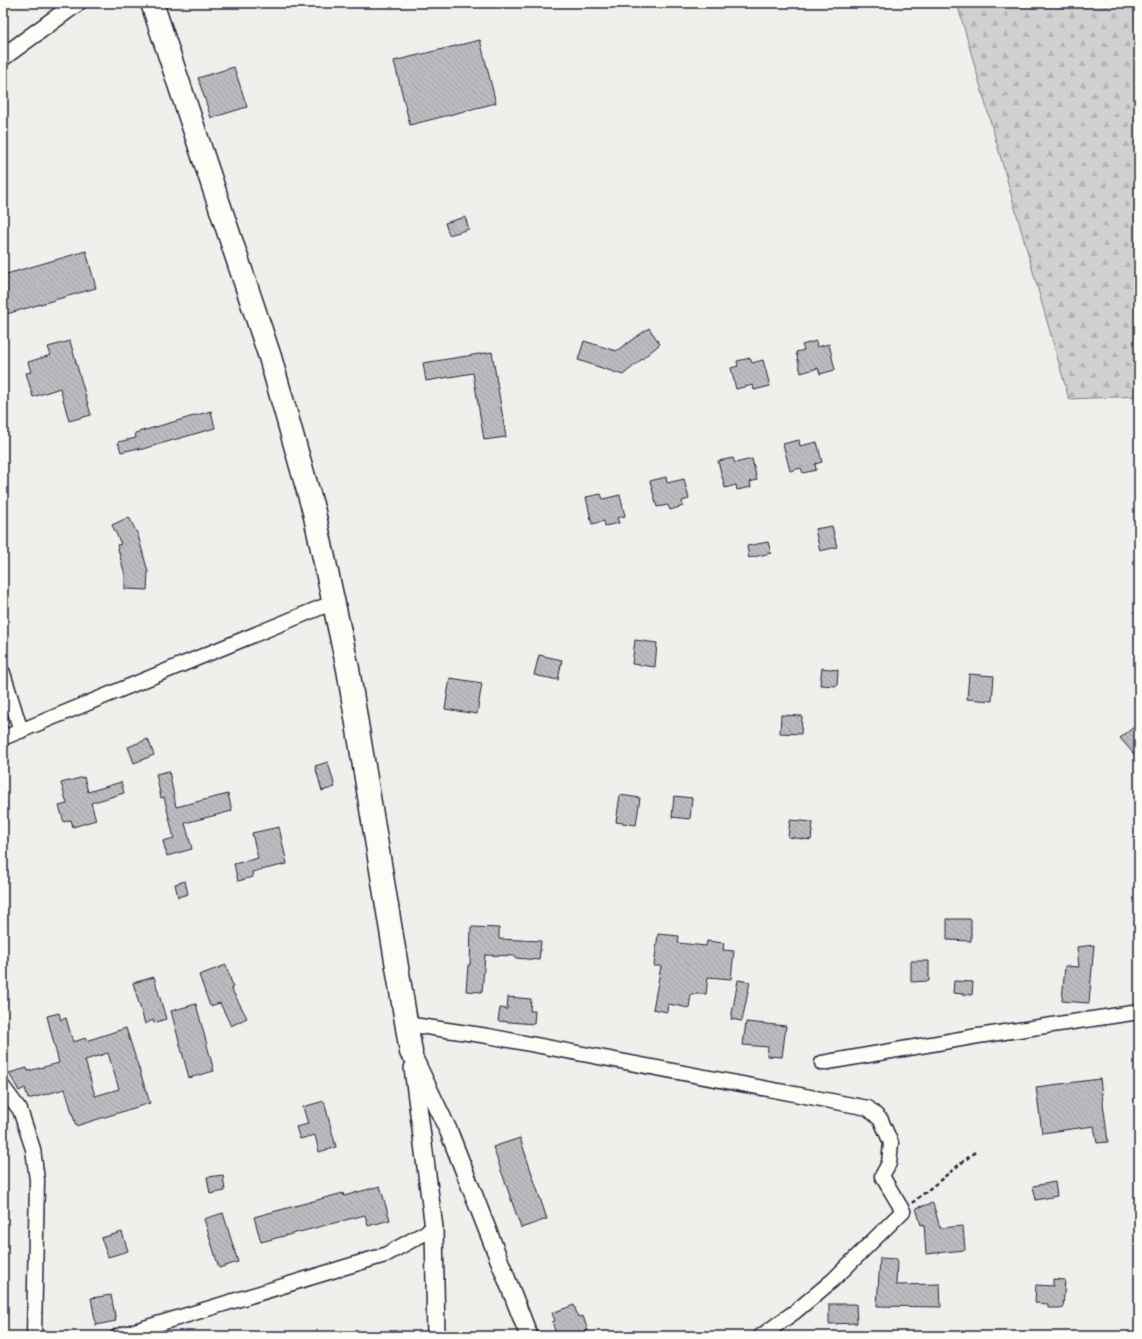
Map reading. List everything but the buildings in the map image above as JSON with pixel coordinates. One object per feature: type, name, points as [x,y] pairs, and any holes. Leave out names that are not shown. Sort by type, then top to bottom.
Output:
[{"type":"highway","points":[[152,3],[274,372],[314,512],[348,669],[411,1052]]},
{"type":"street","points":[[3,57],[77,3]]},
{"type":"street","points":[[3,738],[334,602]]},
{"type":"street","points":[[3,673],[21,731]]},
{"type":"street","points":[[822,1063],[978,1036],[1139,1012]]},
{"type":"street","points":[[406,1024],[488,1036],[868,1108],[881,1120],[891,1143],[889,1163],[882,1176],[902,1211],[833,1280],[796,1311],[761,1336]]},
{"type":"street","points":[[411,1052],[434,1228],[436,1336]]},
{"type":"street","points":[[411,1052],[449,1132],[529,1336]]},
{"type":"street","points":[[3,1087],[20,1110],[33,1149],[38,1180],[34,1336]]},
{"type":"street","points":[[118,1336],[385,1255],[434,1228]]},
{"type":"path","points":[[902,1211],[976,1152]]},
{"type":"green space","points":[[957,3],[1139,3],[1139,396],[1069,399]]}]
